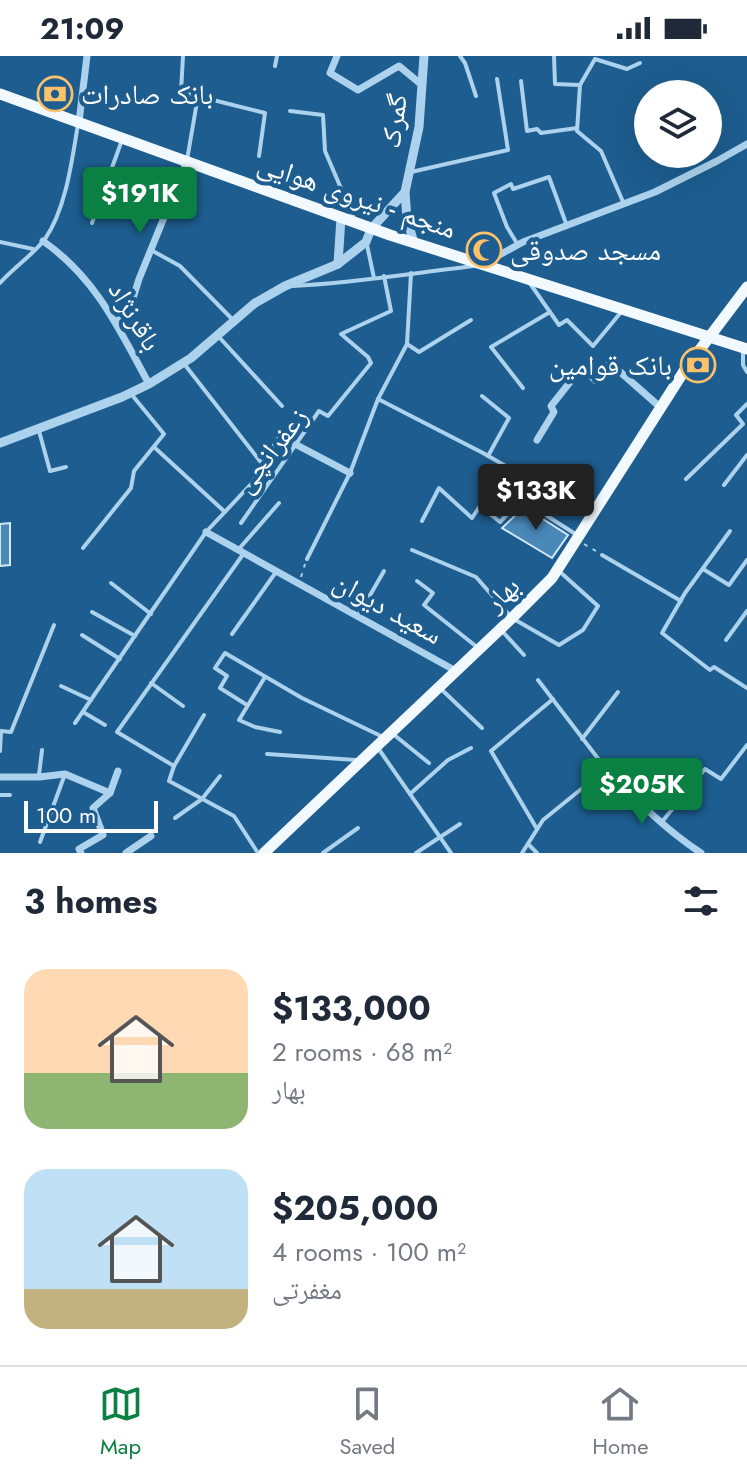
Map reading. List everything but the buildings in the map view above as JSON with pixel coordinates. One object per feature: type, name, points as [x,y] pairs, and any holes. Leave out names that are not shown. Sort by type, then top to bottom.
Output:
[{"type":"main road","name":"منجم - نیروی هوایی","points":[[0,94],[371,229],[745,349]]},
{"type":"main road","name":"بهار","points":[[270,851],[542,589],[708,336],[747,287]]},
{"type":"street","points":[[79,122],[87,56]]},
{"type":"street","points":[[337,56],[330,73],[358,90],[401,66],[422,85]]},
{"type":"street","name":"گمرک","points":[[414,243],[407,219],[405,192],[419,127],[424,56]]},
{"type":"street","points":[[481,265],[518,245],[655,192],[747,144]]},
{"type":"street","points":[[116,323],[130,308],[187,161]]},
{"type":"street","name":"گمرک","points":[[371,229],[405,192]]},
{"type":"street","points":[[338,264],[341,218]]},
{"type":"street","points":[[0,443],[149,384],[183,363],[255,303],[285,286],[338,264],[366,242],[371,229]]},
{"type":"street","name":"باقرنژاد","points":[[43,241],[83,275],[106,306],[149,384]]},
{"type":"street","points":[[537,440],[554,412],[551,406],[582,367],[595,380],[610,363],[660,407]]},
{"type":"street","points":[[295,444],[350,473]]},
{"type":"street","name":"سعید دیوان","points":[[206,532],[456,671]]},
{"type":"street","points":[[606,769],[661,823],[701,853]]},
{"type":"street","points":[[80,851],[103,835],[93,808],[110,793],[118,771]]},
{"type":"street","points":[[0,777],[65,774],[110,793]]},
{"type":"street","points":[[126,853],[151,836]]},
{"type":"lane","points":[[183,56],[181,92],[265,113],[259,156]]},
{"type":"lane","points":[[275,66],[277,56]]},
{"type":"lane","points":[[460,56],[476,96]]},
{"type":"lane","points":[[554,56],[555,84],[580,85]]},
{"type":"lane","points":[[624,204],[601,151],[577,131],[580,85],[595,59],[627,69],[640,63]]},
{"type":"lane","points":[[409,173],[508,150],[497,79]]},
{"type":"lane","points":[[521,81],[527,131],[537,129],[541,133],[577,128]]},
{"type":"lane","points":[[187,161],[198,96]]},
{"type":"lane","points":[[290,111],[323,115],[325,151],[356,223]]},
{"type":"lane","points":[[0,283],[43,241],[54,223],[65,189],[79,122]]},
{"type":"lane","points":[[92,223],[123,137]]},
{"type":"lane","points":[[518,245],[507,227],[494,193],[511,184],[513,189],[549,177],[567,226]]},
{"type":"lane","points":[[0,242],[34,250]]},
{"type":"lane","points":[[366,242],[374,278]]},
{"type":"lane","points":[[151,250],[180,266],[234,321]]},
{"type":"lane","points":[[285,286],[341,284],[481,265]]},
{"type":"lane","points":[[307,559],[350,473],[378,399],[407,344],[411,273]]},
{"type":"lane","name":"زعفرانچی","points":[[241,523],[319,411],[328,416],[371,363],[341,334],[391,311],[384,276]]},
{"type":"lane","points":[[528,280],[559,325],[567,320],[593,346],[623,309]]},
{"type":"lane","points":[[523,388],[491,347],[550,312]]},
{"type":"lane","points":[[407,344],[419,352],[471,320]]},
{"type":"lane","points":[[217,336],[282,406]]},
{"type":"lane","points":[[745,349],[743,365],[747,372]]},
{"type":"lane","points":[[183,363],[263,465]]},
{"type":"lane","points":[[83,548],[131,488],[134,471],[164,434],[130,393]]},
{"type":"lane","points":[[482,396],[509,418],[488,456]]},
{"type":"lane","points":[[378,399],[537,484],[500,522],[480,506],[472,518],[439,488],[422,521]]},
{"type":"lane","points":[[686,479],[743,424],[736,415],[747,404]]},
{"type":"lane","points":[[38,428],[50,471],[66,467]]},
{"type":"lane","points":[[75,723],[206,532],[253,482],[278,438]]},
{"type":"lane","points":[[154,447],[225,512]]},
{"type":"lane","points":[[724,485],[747,455]]},
{"type":"lane","points":[[522,500],[577,538]]},
{"type":"lane","points":[[174,766],[117,732],[241,552],[279,503]]},
{"type":"lane","points":[[730,531],[662,633],[710,670],[714,667],[747,688]]},
{"type":"lane","points":[[412,550],[476,577],[512,618],[559,645],[583,630],[598,606],[557,569]]},
{"type":"lane","points":[[602,555],[681,601]]},
{"type":"lane","points":[[703,569],[729,585],[747,560]]},
{"type":"lane","points":[[358,616],[384,571]]},
{"type":"lane","points":[[232,634],[276,572]]},
{"type":"lane","points":[[417,581],[433,593],[424,605],[479,649]]},
{"type":"lane","points":[[111,583],[151,614]]},
{"type":"lane","points":[[726,640],[747,611]]},
{"type":"lane","points":[[92,612],[135,636]]},
{"type":"lane","points":[[0,751],[1,731],[11,732],[54,625]]},
{"type":"lane","points":[[500,629],[524,655]]},
{"type":"lane","points":[[82,635],[120,659]]},
{"type":"lane","points":[[247,705],[220,688],[227,676],[215,668],[225,653],[302,698],[429,763]]},
{"type":"lane","points":[[265,677],[239,720],[280,732]]},
{"type":"lane","points":[[522,853],[543,820],[606,769],[538,680]]},
{"type":"lane","points":[[151,683],[183,706]]},
{"type":"lane","points":[[61,686],[91,700]]},
{"type":"lane","points":[[439,687],[482,728]]},
{"type":"lane","points":[[582,739],[618,692]]},
{"type":"lane","points":[[537,829],[491,751],[553,699]]},
{"type":"lane","points":[[83,712],[105,725]]},
{"type":"lane","points":[[204,715],[174,766],[169,781],[234,816],[258,853]]},
{"type":"lane","points":[[385,739],[410,794],[451,853]]},
{"type":"lane","points":[[661,823],[705,769],[721,779],[747,745]]},
{"type":"lane","points":[[410,794],[448,760],[471,748]]},
{"type":"lane","points":[[39,777],[42,750]]},
{"type":"lane","points":[[267,754],[361,761]]},
{"type":"lane","points":[[40,842],[65,774]]},
{"type":"lane","points":[[175,818],[202,799],[220,776]]},
{"type":"lane","points":[[0,795],[10,795]]},
{"type":"lane","points":[[416,853],[460,824]]},
{"type":"lane","points":[[323,853],[358,828]]},
{"type":"lane","points":[[528,844],[537,853]]},
{"type":"path","points":[[577,538],[602,555]]},
{"type":"path","points":[[299,585],[307,559]]},
{"type":"place","name":"بانک صادرات","points":[[55,94]]},
{"type":"place","name":"مسجد صدوقی","points":[[484,250]]},
{"type":"place","name":"بانک قوامین","points":[[698,365]]}]
